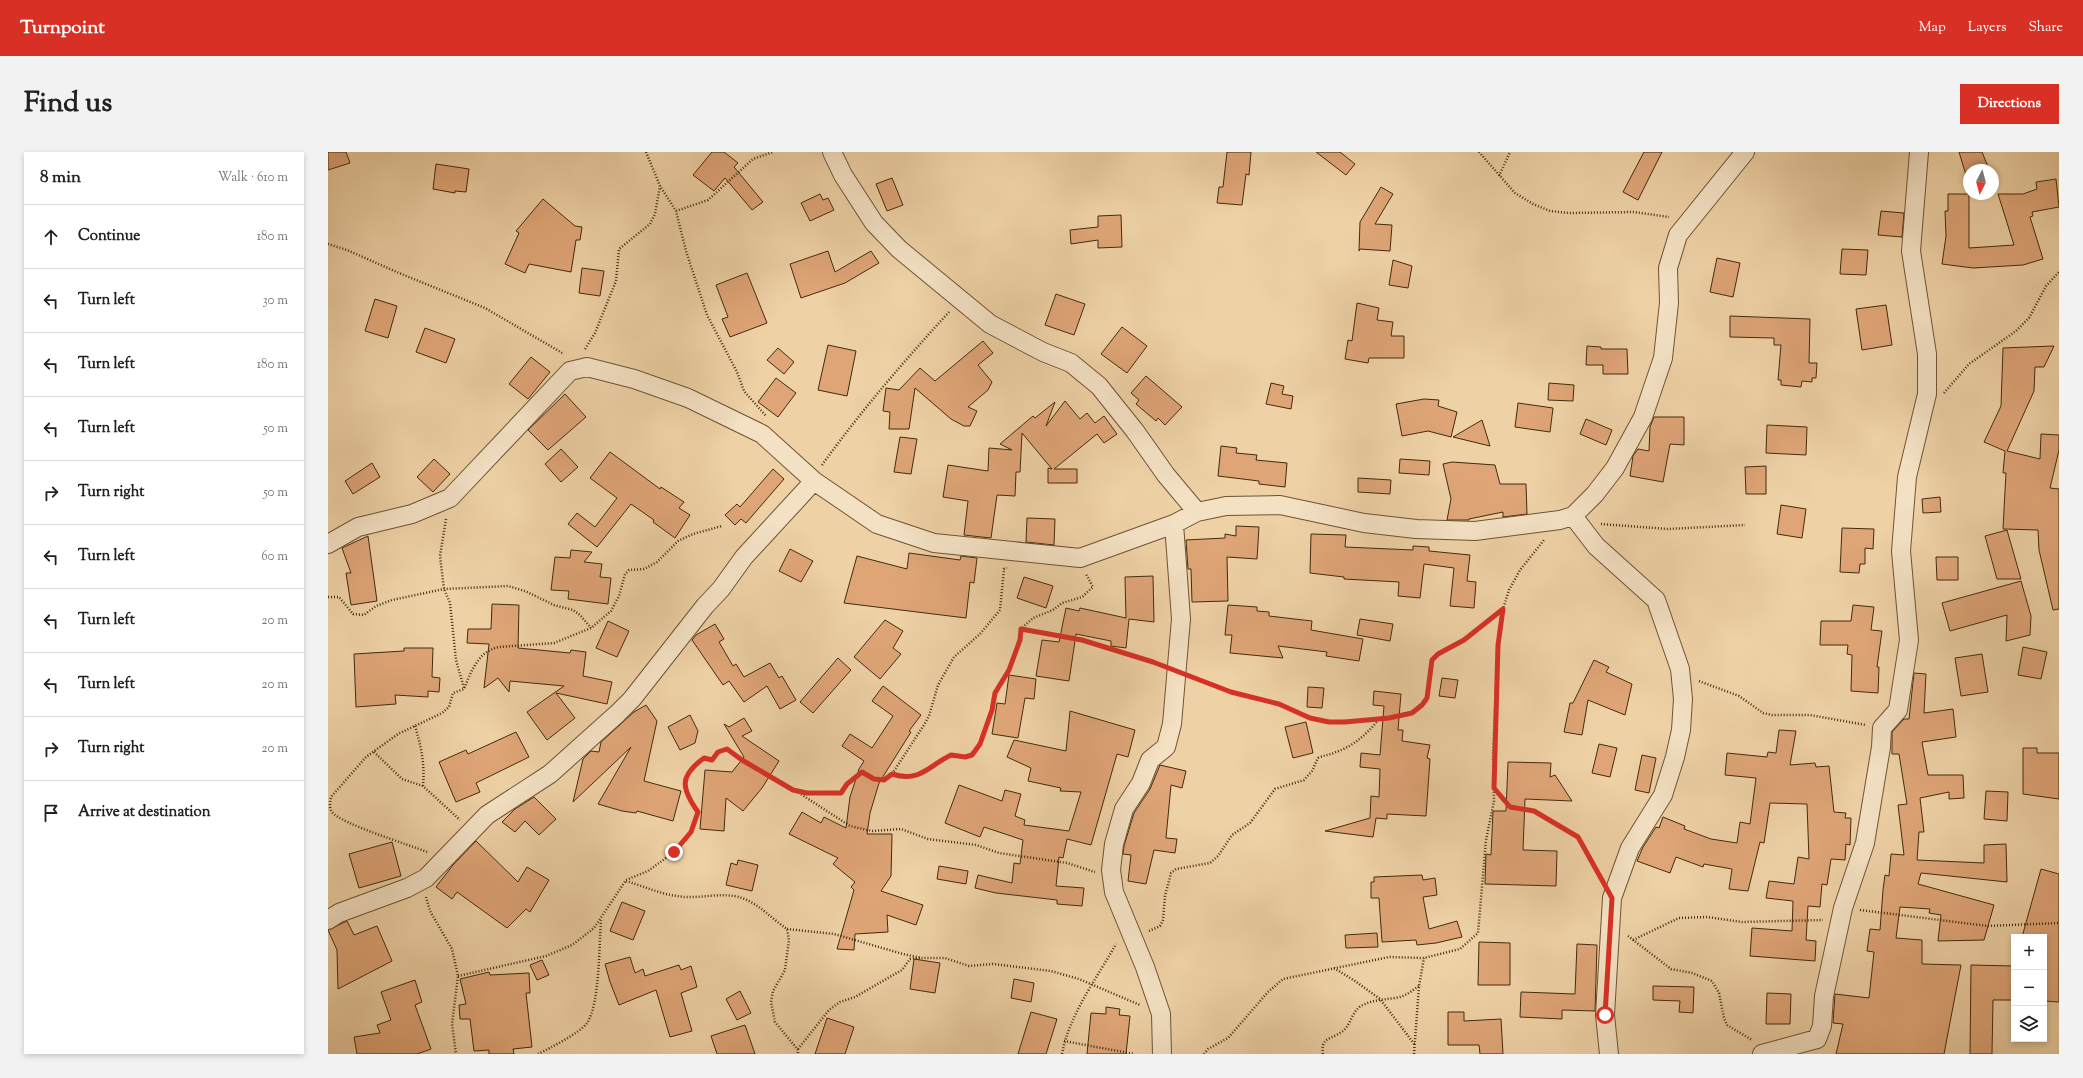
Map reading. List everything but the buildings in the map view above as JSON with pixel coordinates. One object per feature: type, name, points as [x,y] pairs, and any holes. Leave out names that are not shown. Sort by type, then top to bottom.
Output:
[{"type":"street","points":[[832,152],[843,175],[874,223],[899,249],[990,324],[1043,352],[1071,363],[1099,386],[1135,431],[1166,475],[1197,512]]},
{"type":"street","points":[[328,544],[358,528],[412,514],[450,498],[573,366],[587,367],[634,379],[688,398],[762,434],[814,481],[877,524],[934,543],[1080,558],[1174,524],[1197,512],[1226,506],[1280,505],[1364,523],[1416,529],[1475,531],[1571,520],[1595,494],[1615,468],[1643,417],[1663,358],[1669,303],[1668,268],[1678,235],[1744,152]]},
{"type":"street","points":[[1766,1053],[1817,1039],[1822,1026],[1824,996],[1842,914],[1864,843],[1881,747],[1882,728],[1898,710],[1909,640],[1901,551],[1907,476],[1927,394],[1927,354],[1911,251],[1919,152]]},
{"type":"street","points":[[328,920],[339,913],[407,888],[426,878],[487,816],[550,774],[632,699],[683,634],[721,589],[744,557],[814,481]]},
{"type":"street","points":[[1571,520],[1596,546],[1656,600],[1680,669],[1683,699],[1681,730],[1675,757],[1663,795],[1630,848],[1612,898],[1605,1015],[1609,1054]]},
{"type":"street","points":[[1162,1054],[1161,1014],[1145,967],[1114,892],[1111,870],[1114,844],[1124,809],[1141,783],[1150,760],[1166,747],[1172,724],[1181,619],[1174,524]]},
{"type":"path","points":[[646,152],[660,186],[676,211],[686,251],[707,315],[737,372],[744,391],[769,420]]},
{"type":"path","points":[[676,211],[708,200],[753,160],[772,152]]},
{"type":"path","points":[[1479,152],[1499,176],[1516,192],[1533,204],[1550,210],[1569,213],[1634,212],[1690,220]]},
{"type":"path","points":[[1499,176],[1510,152]]},
{"type":"path","points":[[328,244],[347,250],[485,308],[573,366],[595,333],[610,296],[616,281],[620,249],[650,224],[655,214],[660,186]]},
{"type":"path","points":[[1940,398],[1969,364],[2016,331],[2029,318],[2046,286],[2059,272]]},
{"type":"path","points":[[814,481],[822,465],[855,420],[903,362],[960,300]]},
{"type":"path","points":[[450,498],[440,556],[444,589],[450,603],[456,660],[464,689]]},
{"type":"path","points":[[1204,1054],[1208,1049],[1228,1038],[1268,992],[1283,979],[1389,957],[1424,958],[1460,949],[1478,933],[1486,840],[1494,801],[1498,645],[1503,609],[1509,590],[1520,570],[1571,520],[1668,529],[1745,525]]},
{"type":"path","points":[[444,859],[382,836],[338,817],[332,811],[330,804],[331,797],[366,757],[415,726],[442,713],[449,707],[453,693],[464,689],[473,667],[491,648],[554,642],[591,628],[611,611],[619,596],[625,574],[629,570],[644,569],[657,562],[678,541],[693,534],[722,526]]},
{"type":"path","points":[[892,774],[902,778],[915,776],[930,770],[951,755],[965,757],[972,755],[980,744],[992,710],[995,693],[1009,670],[1020,640],[1021,629],[1033,618],[1053,610],[1062,603],[1082,597],[1093,587],[1087,574],[1076,565],[1080,558]]},
{"type":"path","points":[[795,790],[807,793],[841,793],[847,784],[862,772],[874,779],[884,780],[892,774],[926,721],[938,685],[954,657],[980,634],[1000,610],[1004,569],[1010,566]]},
{"type":"path","points":[[328,597],[339,597],[353,614],[364,615],[376,606],[392,600],[444,589],[508,586],[524,591],[554,605],[573,610],[580,615],[591,628]]},
{"type":"path","points":[[1021,629],[1082,640],[1176,671],[1231,692],[1279,704],[1310,718],[1329,722],[1345,722],[1380,719],[1412,713],[1422,705],[1427,698],[1432,660],[1438,654],[1464,640],[1503,609]]},
{"type":"path","points":[[1680,669],[1700,682],[1739,696],[1763,713],[1772,715],[1810,715],[1882,728]]},
{"type":"path","points":[[1062,1054],[1064,1040],[1092,985],[1128,929],[1150,931],[1160,926],[1163,920],[1165,896],[1171,873],[1176,869],[1210,862],[1218,856],[1232,836],[1253,819],[1275,789],[1304,780],[1312,771],[1318,758],[1337,752],[1357,742],[1367,734],[1380,719]]},
{"type":"path","points":[[415,726],[422,750],[424,773],[423,786]]},
{"type":"path","points":[[458,976],[546,956],[572,945],[594,928],[626,880],[648,871],[674,852],[691,832],[698,812],[688,797],[684,781],[694,765],[704,758],[712,760],[718,752],[727,749],[742,760],[795,790],[850,826],[872,831],[901,829],[928,839],[943,842],[957,841],[999,852],[1067,863],[1112,877]]},
{"type":"path","points":[[374,752],[402,779],[423,786],[471,832]]},
{"type":"path","points":[[1494,788],[1510,807],[1534,811],[1578,837],[1612,898]]},
{"type":"path","points":[[426,878],[426,897],[430,911],[452,949],[458,976],[452,1024],[456,1054]]},
{"type":"path","points":[[626,880],[677,896],[701,898],[730,895],[756,904],[787,930],[834,934],[875,947],[922,958]]},
{"type":"path","points":[[1633,940],[1679,918],[1707,917],[1742,922],[1842,914],[1988,926],[2059,923]]},
{"type":"path","points":[[538,1054],[561,1042],[587,1024],[594,1009],[601,918]]},
{"type":"path","points":[[1610,922],[1671,969],[1692,972],[1712,981],[1719,993],[1724,1018],[1727,1025],[1766,1053]]},
{"type":"path","points":[[787,930],[789,940],[784,970],[773,991],[771,1002],[775,1022],[798,1050]]},
{"type":"path","points":[[798,1054],[798,1050],[829,1010],[840,1002],[855,997],[902,970],[910,959],[945,958],[969,966],[993,964],[1051,971],[1092,985],[1161,1014]]},
{"type":"path","points":[[1414,1054],[1419,986],[1424,958]]},
{"type":"path","points":[[1333,968],[1355,981],[1380,999],[1415,1045]]},
{"type":"path","points":[[1322,1054],[1323,1045],[1328,1038],[1340,1034],[1345,1029],[1356,1010],[1380,999],[1400,997],[1419,986]]},
{"type":"path","points":[[1064,1040],[1134,1054]]},
{"type":"route","points":[[674,852],[691,832],[698,812],[688,797],[684,781],[688,772],[694,765],[704,758],[712,760],[718,752],[727,749],[742,760],[793,790],[807,793],[841,793],[847,784],[862,772],[874,779],[884,780],[892,774],[902,778],[915,776],[930,770],[951,755],[965,757],[972,755],[976,747],[980,744],[985,725],[992,710],[995,693],[1009,670],[1020,640],[1021,629],[1082,640],[1132,657],[1153,662],[1231,692],[1247,694],[1279,704],[1310,718],[1329,722],[1345,722],[1389,718],[1412,713],[1422,705],[1427,698],[1432,660],[1438,654],[1464,640],[1503,609],[1498,645],[1493,755],[1494,788],[1510,807],[1534,811],[1578,837],[1612,898],[1605,1015]]}]
